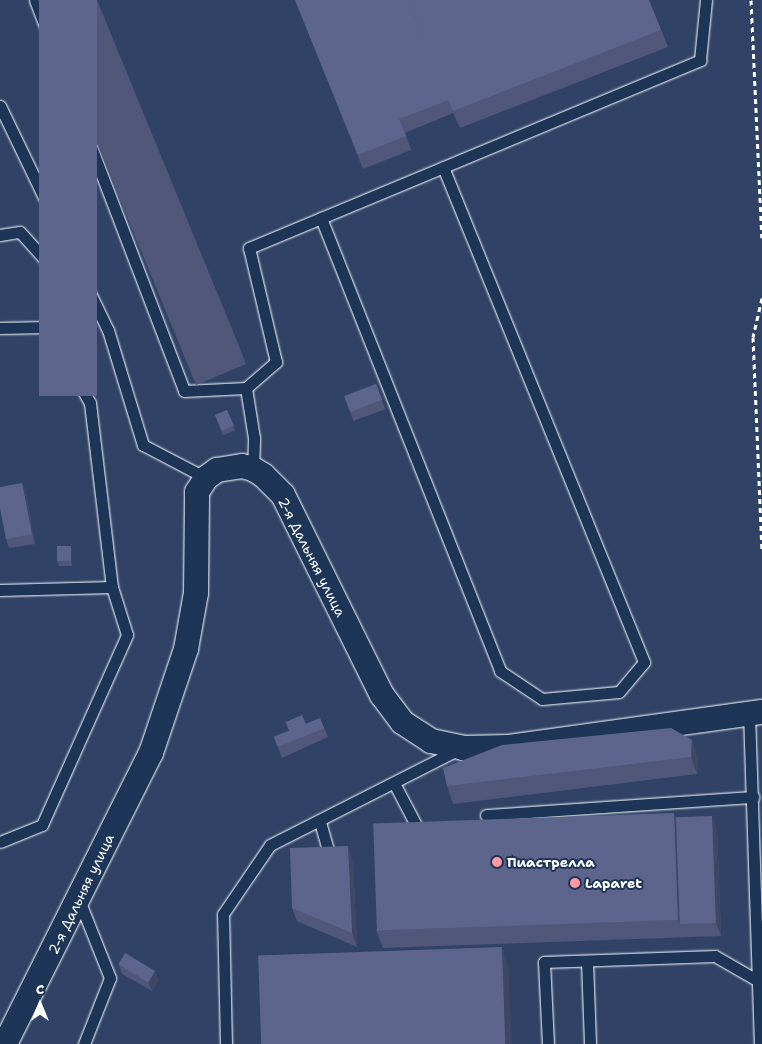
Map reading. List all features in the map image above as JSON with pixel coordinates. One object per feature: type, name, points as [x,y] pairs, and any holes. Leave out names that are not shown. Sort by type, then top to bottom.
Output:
[{"type":"street","points":[[206,478],[217,470],[242,466],[253,469]]},
{"type":"street","name":"2-я Дальняя улица","points":[[253,469],[263,475],[283,495],[382,695],[402,722],[431,741],[463,748],[509,747],[756,712]]},
{"type":"street","name":"2-я Дальняя улица","points":[[6,1044],[151,753],[186,649],[196,593],[197,492],[206,478]]},
{"type":"lane","points":[[34,0],[184,391],[246,388],[276,362],[249,248],[700,60],[706,0]]},
{"type":"lane","points":[[0,106],[108,330],[143,445],[206,478]]},
{"type":"lane","points":[[321,218],[500,671],[542,699],[620,692],[644,662],[443,167]]},
{"type":"lane","points":[[0,235],[20,232],[45,260],[53,288],[47,327],[90,403],[112,587],[127,635],[42,825],[0,842]]},
{"type":"lane","points":[[0,328],[47,327]]},
{"type":"lane","points":[[246,388],[254,438],[253,469]]},
{"type":"lane","points":[[0,590],[112,587]]},
{"type":"lane","points":[[756,712],[753,797],[760,982],[760,1044]]},
{"type":"lane","points":[[226,1044],[223,914],[270,845],[320,822],[463,748]]},
{"type":"lane","points":[[394,783],[416,825]]},
{"type":"lane","points":[[486,815],[753,797]]},
{"type":"lane","points":[[320,822],[328,850]]},
{"type":"lane","points":[[79,900],[110,978],[84,1044]]},
{"type":"lane","points":[[548,1044],[544,962],[715,956],[760,982]]},
{"type":"lane","points":[[587,961],[590,1044]]},
{"type":"path","points":[[751,0],[762,238]]},
{"type":"path","points":[[762,298],[753,337],[762,550]]},
{"type":"building","points":[[39,0],[97,0],[97,396],[39,396]]},
{"type":"building","points":[[295,0],[408,0],[449,100],[399,119],[406,136],[358,155]]},
{"type":"building","points":[[408,0],[649,0],[661,30],[453,111]]},
{"type":"building","points":[[376,384],[382,400],[350,412],[344,396]]},
{"type":"building","points":[[227,410],[234,426],[222,431],[215,415]]},
{"type":"building","points":[[22,483],[32,534],[6,539],[0,508],[0,487]]},
{"type":"building","points":[[57,546],[71,546],[71,561],[57,561]]},
{"type":"building","points":[[302,715],[306,724],[290,731],[286,722]]},
{"type":"building","points":[[320,718],[324,728],[278,747],[274,737]]},
{"type":"building","points":[[671,728],[692,740],[691,757],[447,786],[443,768],[502,745]]},
{"type":"building","points":[[674,813],[678,920],[377,930],[373,824]]},
{"type":"building","points":[[712,816],[716,923],[680,924],[676,817]]},
{"type":"building","points":[[348,846],[352,933],[292,908],[290,848]]},
{"type":"building","points":[[502,947],[505,1044],[261,1044],[258,956]]},
{"type":"building","points":[[125,953],[155,971],[148,982],[118,964]]},
{"type":"place","name":"Пиастрелла","points":[[497,862]]},
{"type":"place","name":"Laparet","points":[[575,883]]}]
